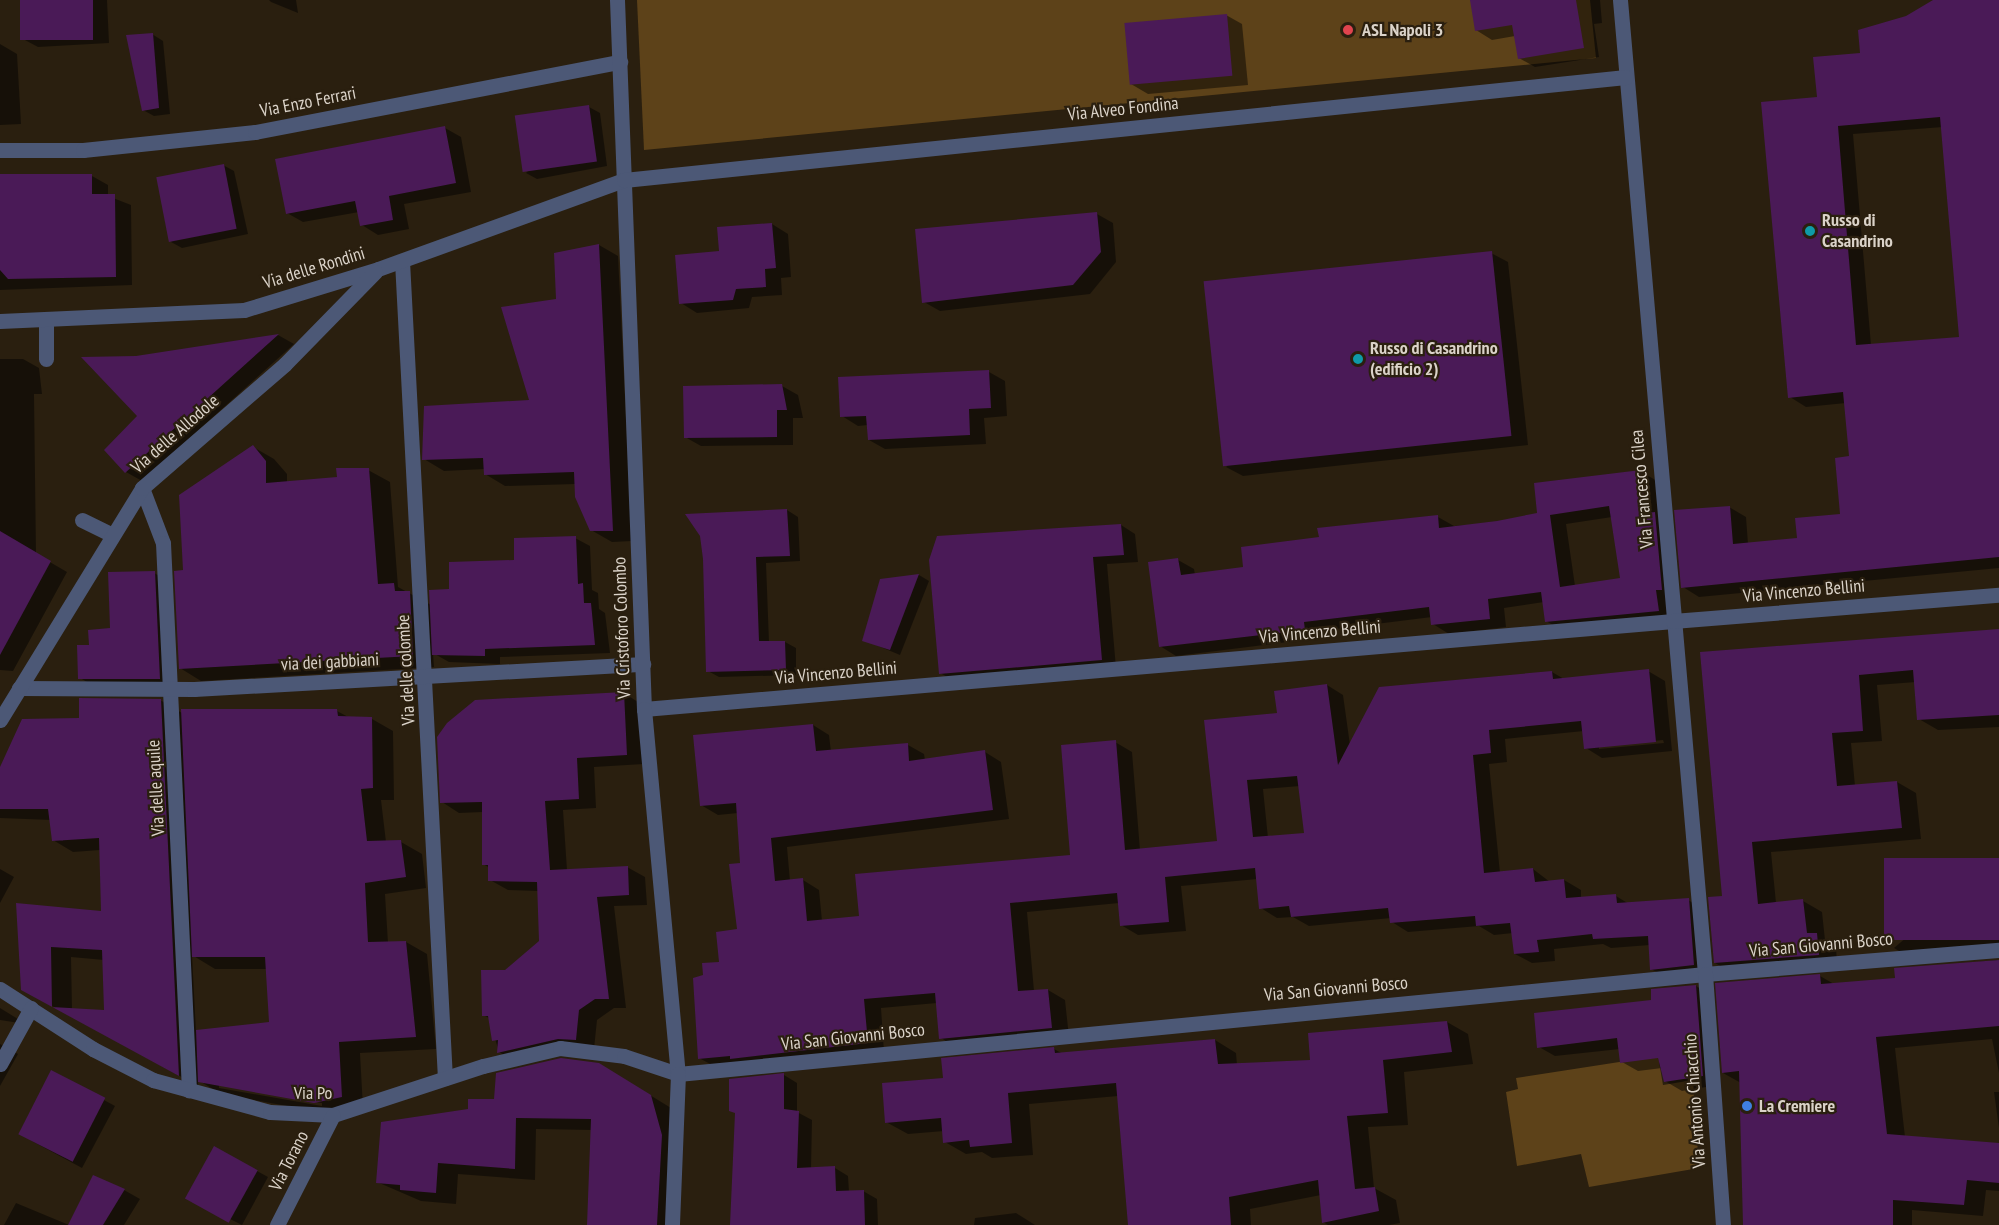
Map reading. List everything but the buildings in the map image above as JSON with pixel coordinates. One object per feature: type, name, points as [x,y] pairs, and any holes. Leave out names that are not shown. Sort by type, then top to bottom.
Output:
[{"type":"street","name":"Via Cristoforo Colombo","points":[[617,0],[644,709],[678,1074],[672,1225]]},
{"type":"street","name":"Via Francesco Cilea","points":[[1620,0],[1705,974]]},
{"type":"street","name":"Via Enzo Ferrari","points":[[0,150],[83,150],[255,132],[620,62]]},
{"type":"street","name":"Via Alveo Fondina","points":[[624,180],[1626,77]]},
{"type":"street","name":"Via delle Rondini","points":[[0,321],[244,310],[402,261],[624,180]]},
{"type":"street","name":"Via delle colombe","points":[[402,261],[426,676],[445,1078]]},
{"type":"street","name":"Via delle Allodole","points":[[0,720],[142,488],[285,364],[378,269]]},
{"type":"street","points":[[45,319],[46,359]]},
{"type":"street","name":"Via delle aquile","points":[[142,488],[163,543],[189,1090]]},
{"type":"street","points":[[82,520],[113,535]]},
{"type":"street","name":"Via Vincenzo Bellini","points":[[644,709],[1999,595]]},
{"type":"street","name":"via dei gabbiani","points":[[19,687],[171,689],[643,664]]},
{"type":"street","name":"Via San Giovanni Bosco","points":[[678,1074],[1705,974],[1999,950]]},
{"type":"street","name":"Via Antonio Chiacchio","points":[[1705,974],[1723,1225]]},
{"type":"street","name":"Via Po","points":[[0,988],[93,1049],[153,1080],[270,1112],[333,1115],[445,1078],[560,1048],[614,1054],[678,1074]]},
{"type":"street","points":[[0,1064],[31,1008]]},
{"type":"street","name":"Via Torano","points":[[277,1225],[333,1115]]},
{"type":"shaded area","points":[[637,0],[1590,0],[1596,58],[644,150]]},
{"type":"shaded area","points":[[1658,1056],[1663,1085],[1693,1080],[1699,1168],[1589,1187],[1581,1154],[1517,1166],[1506,1092],[1518,1089],[1516,1078]]},
{"type":"place","name":"ASL Napoli 3","points":[[1348,30]]},
{"type":"place","name":"Russo di Casandrino","points":[[1810,231]]},
{"type":"place","name":"Russo di Casandrino (edificio 2)","points":[[1358,359]]},
{"type":"place","name":"La Cremiere","points":[[1747,1106]]}]
